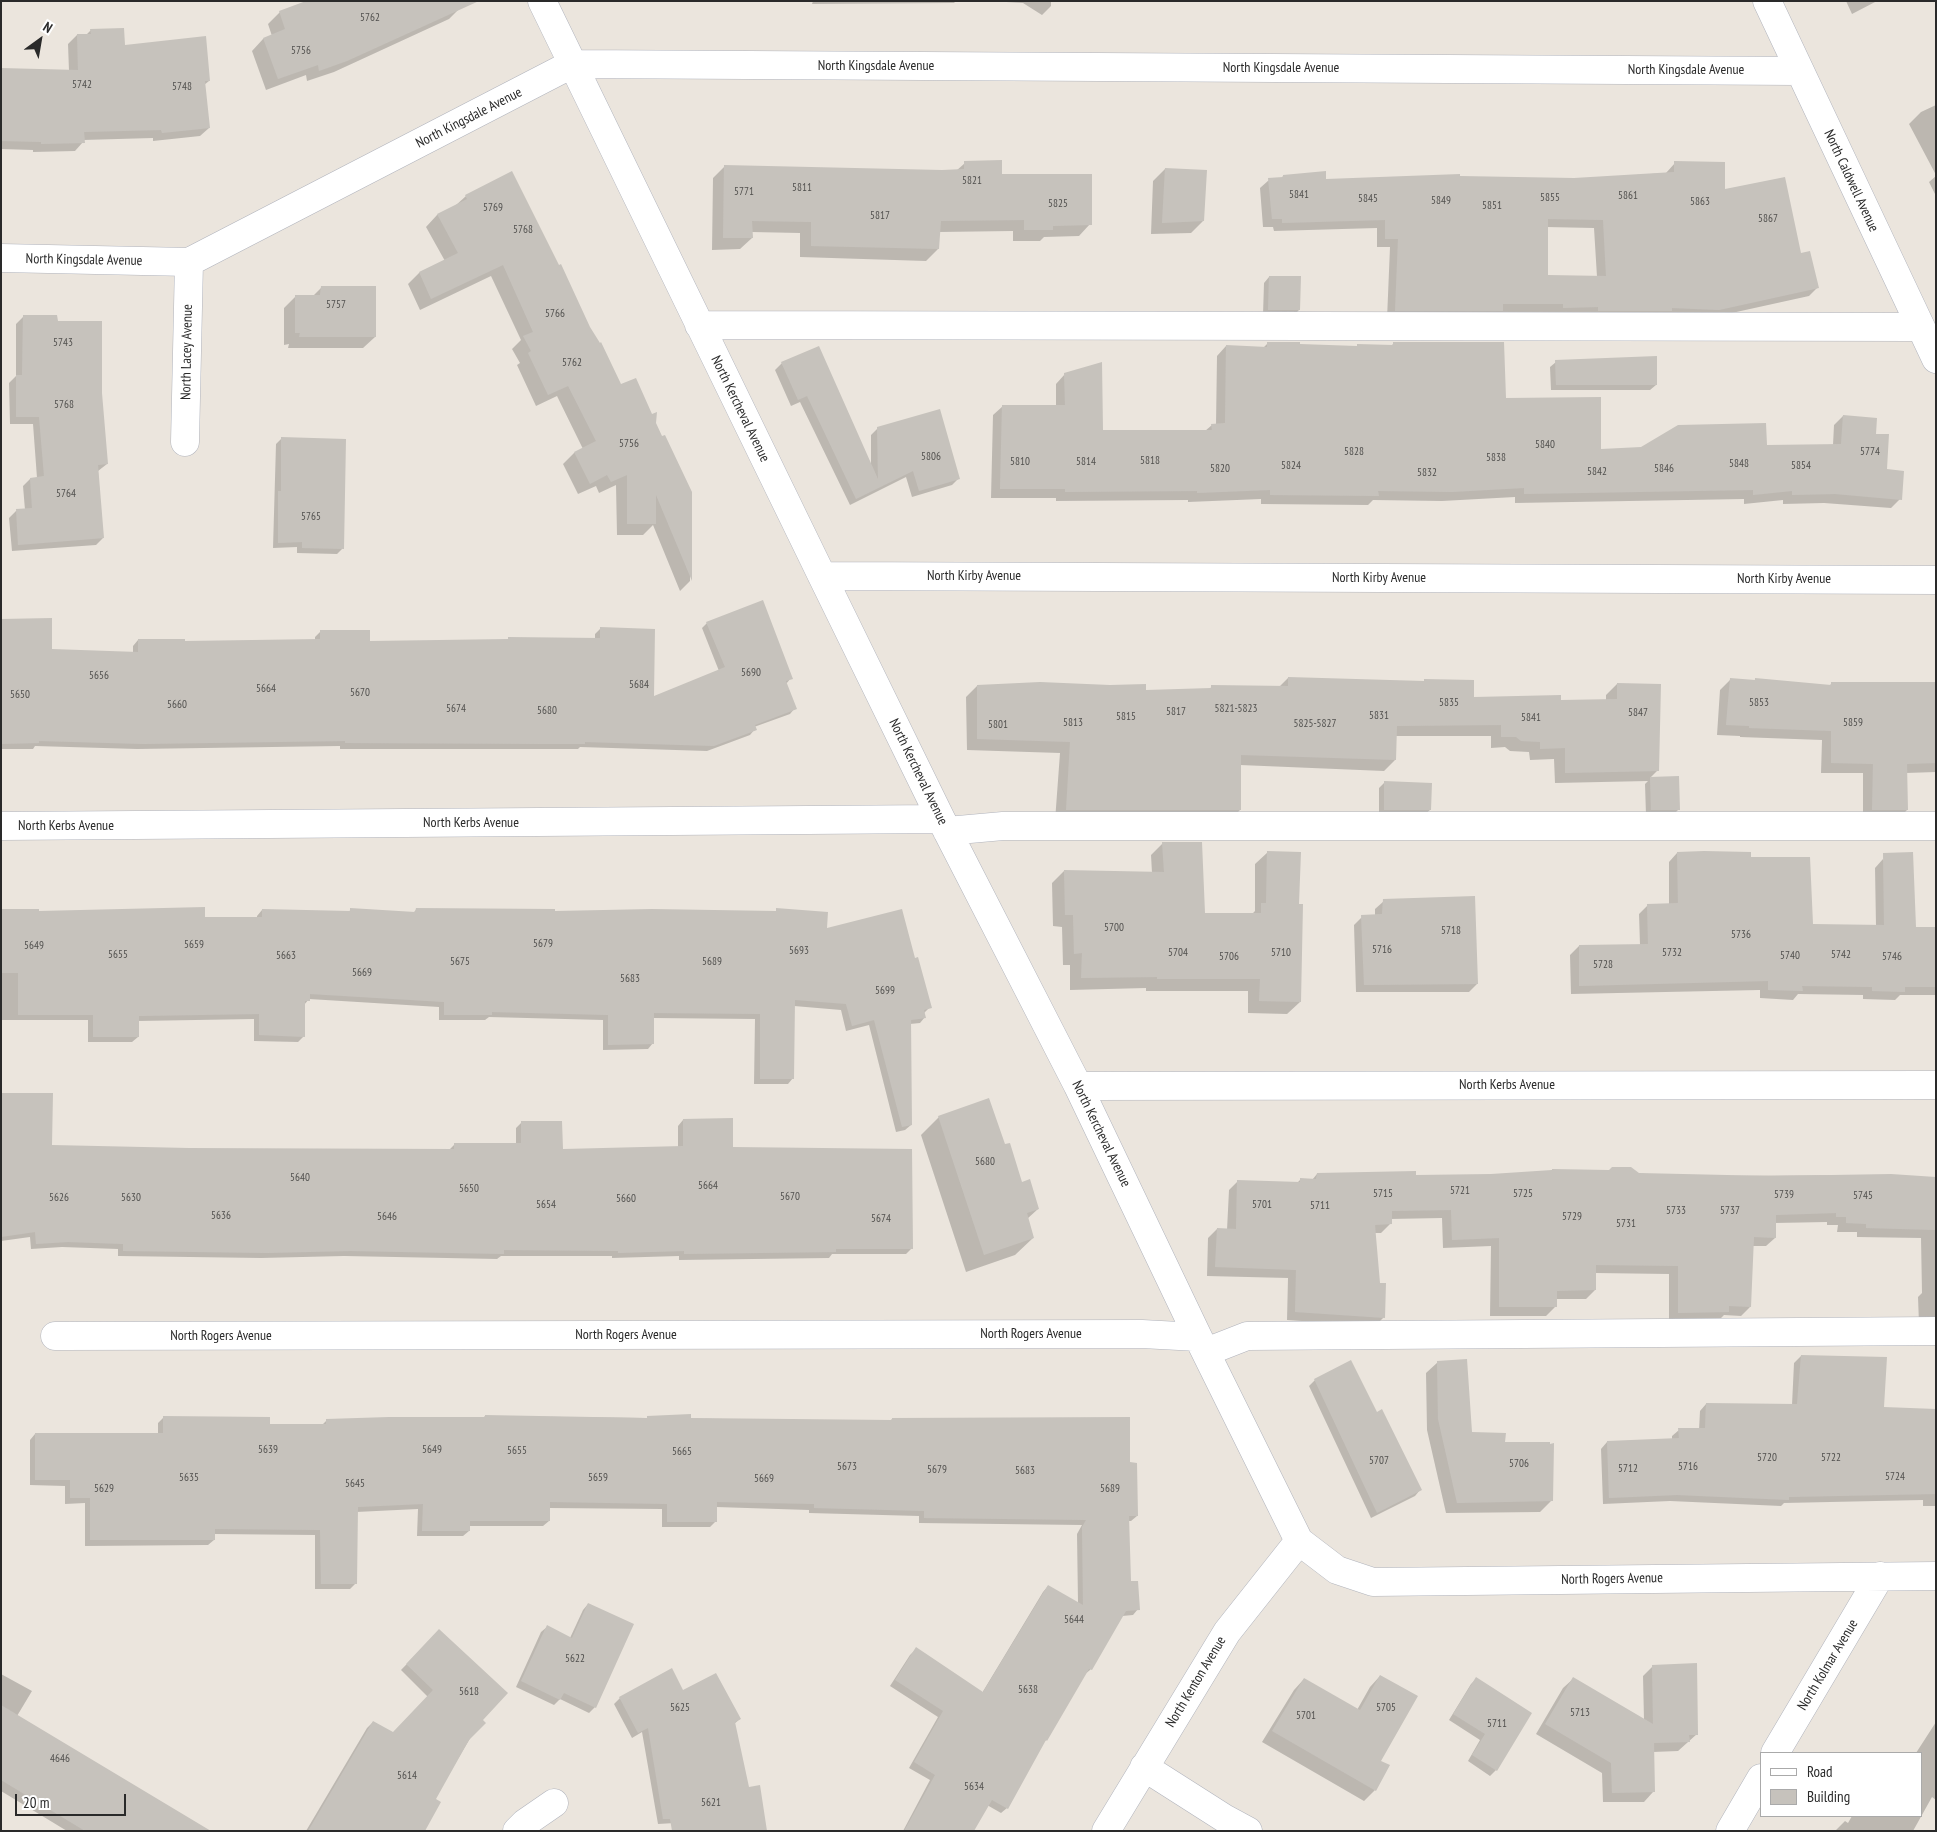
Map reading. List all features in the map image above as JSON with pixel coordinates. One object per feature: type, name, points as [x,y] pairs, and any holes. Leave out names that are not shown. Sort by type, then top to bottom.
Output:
[{"type":"street","name":"North Kercheval Avenue","points":[[542,1],[944,825],[1078,1086],[1299,1541]]},
{"type":"street","name":"North Caldwell Avenue","points":[[1767,1],[1936,359]]},
{"type":"street","name":"North Kingsdale Avenue","points":[[1,258],[189,262],[572,64],[1799,71]]},
{"type":"street","name":"North Lacey Avenue","points":[[185,442],[189,262]]},
{"type":"street","points":[[700,325],[1920,327]]},
{"type":"street","name":"North Kirby Avenue","points":[[822,576],[1936,580]]},
{"type":"street","name":"North Kerbs Avenue","points":[[1,826],[1936,826]]},
{"type":"street","name":"North Kerbs Avenue","points":[[1078,1086],[1936,1085]]},
{"type":"street","points":[[1202,1344],[1247,1336],[1936,1331]]},
{"type":"street","name":"North Rogers Avenue","points":[[54,1336],[1142,1334],[1202,1344]]},
{"type":"street","name":"North Rogers Avenue","points":[[1299,1541],[1337,1570],[1373,1582],[1936,1576]]},
{"type":"street","name":"North Kenton Avenue","points":[[1106,1831],[1226,1632],[1299,1541]]},
{"type":"street","name":"North Kolmar Avenue","points":[[1776,1752],[1880,1576]]},
{"type":"street","points":[[1144,1768],[1248,1831]]},
{"type":"street","points":[[1730,1831],[1760,1780]]},
{"type":"street","points":[[517,1831],[554,1803]]},
{"type":"building","points":[[306,1],[479,1],[347,61],[319,71],[318,65],[278,79],[263,38],[285,29],[279,11]]},
{"type":"building","points":[[124,28],[125,45],[206,36],[210,81],[205,81],[210,128],[162,133],[161,130],[84,132],[85,143],[41,144],[41,142],[1,141],[1,68],[78,70],[77,34],[91,34],[90,29]]},
{"type":"building","points":[[1002,160],[1002,174],[1092,174],[1092,225],[1053,226],[1053,230],[1024,230],[1024,220],[941,221],[939,249],[811,246],[811,222],[752,221],[753,238],[723,238],[724,165],[942,170],[964,169],[964,161]]},
{"type":"building","points":[[1674,161],[1725,162],[1725,189],[1785,177],[1801,253],[1810,251],[1819,288],[1719,310],[1672,308],[1672,311],[1598,311],[1598,307],[1563,308],[1563,304],[1503,304],[1503,311],[1395,311],[1398,239],[1385,239],[1385,220],[1282,223],[1282,219],[1272,219],[1268,178],[1326,171],[1326,179],[1460,174],[1460,176],[1574,178],[1674,172]],"holes":[[[1548,219],[1603,220],[1606,276],[1548,275]]]},
{"type":"building","points":[[1165,168],[1207,170],[1204,221],[1162,223]]},
{"type":"building","points":[[512,171],[559,265],[561,264],[590,327],[601,342],[621,384],[636,378],[652,414],[657,412],[656,423],[662,436],[665,435],[692,492],[692,581],[656,495],[656,524],[627,524],[627,475],[611,482],[607,475],[590,484],[574,452],[596,441],[568,386],[548,395],[528,353],[531,351],[523,336],[533,332],[503,265],[431,299],[419,272],[458,253],[437,214],[467,199],[465,195]]},
{"type":"building","points":[[1269,276],[1301,276],[1300,310],[1268,310]]},
{"type":"building","points":[[321,286],[376,286],[376,337],[299,337],[300,333],[295,333],[295,295],[320,295]]},
{"type":"building","points":[[23,315],[57,315],[58,321],[102,321],[102,393],[108,464],[98,465],[104,538],[18,545],[16,509],[32,508],[30,478],[44,476],[39,417],[16,417],[16,375],[22,375]]},
{"type":"building","points":[[1267,342],[1357,346],[1357,344],[1393,345],[1393,342],[1504,342],[1506,398],[1601,397],[1601,449],[1641,447],[1678,425],[1766,423],[1767,445],[1841,444],[1843,415],[1877,418],[1876,434],[1889,434],[1887,469],[1904,471],[1902,500],[1835,494],[1792,495],[1792,491],[1753,495],[1753,490],[1524,494],[1524,488],[1452,492],[1378,491],[1379,496],[1270,495],[1270,490],[1197,493],[1197,491],[1065,492],[1065,489],[1000,489],[1002,405],[1065,405],[1064,373],[1102,362],[1103,430],[1212,430],[1211,424],[1225,423],[1226,345],[1267,347]]},
{"type":"building","points":[[819,346],[878,479],[877,427],[940,409],[960,479],[919,491],[913,471],[856,499],[807,396],[798,400],[781,362]]},
{"type":"building","points":[[1657,356],[1657,385],[1556,385],[1555,360]]},
{"type":"building","points":[[281,437],[346,439],[344,549],[302,548],[302,542],[278,543],[278,491],[281,491]]},
{"type":"building","points":[[763,600],[793,679],[786,681],[797,709],[755,725],[757,730],[714,746],[585,742],[585,744],[546,744],[345,743],[345,741],[143,744],[39,741],[39,743],[1,744],[1,619],[52,618],[52,649],[138,652],[138,639],[185,639],[185,641],[320,639],[320,630],[370,630],[370,641],[508,639],[508,637],[600,638],[600,627],[655,629],[654,696],[725,667],[706,622]]},
{"type":"building","points":[[1288,677],[1424,681],[1424,679],[1474,680],[1474,697],[1561,695],[1561,700],[1617,699],[1617,683],[1661,684],[1659,771],[1565,773],[1565,748],[1540,749],[1540,742],[1521,741],[1516,737],[1501,737],[1501,725],[1397,726],[1396,760],[1241,755],[1241,810],[1066,810],[1070,742],[977,739],[977,685],[1040,682],[1110,685],[1146,684],[1146,690],[1211,688],[1211,685],[1288,686]]},
{"type":"building","points":[[1730,678],[1755,680],[1755,678],[1831,685],[1831,682],[1936,682],[1936,763],[1907,764],[1908,810],[1872,810],[1873,764],[1831,763],[1831,731],[1749,728],[1749,726],[1726,725]]},
{"type":"building","points":[[1679,776],[1680,810],[1651,810],[1650,777]]},
{"type":"building","points":[[1384,781],[1432,783],[1431,810],[1384,810]]},
{"type":"building","points":[[1162,842],[1202,842],[1205,913],[1261,913],[1261,903],[1266,903],[1267,851],[1301,852],[1299,904],[1303,904],[1301,1002],[1259,1001],[1260,979],[1081,978],[1082,953],[1074,954],[1073,915],[1065,915],[1064,870],[1164,872]]},
{"type":"building","points":[[1677,852],[1751,852],[1751,857],[1810,857],[1813,924],[1884,925],[1883,853],[1913,852],[1916,927],[1936,927],[1936,987],[1905,987],[1905,992],[1872,991],[1872,987],[1802,986],[1803,991],[1768,990],[1768,981],[1579,986],[1579,945],[1648,944],[1647,904],[1678,903]]},
{"type":"building","points":[[1475,896],[1478,984],[1364,985],[1361,915],[1382,914],[1383,899]]},
{"type":"building","points":[[205,907],[205,917],[262,917],[262,909],[350,911],[350,908],[415,912],[416,908],[555,909],[555,911],[652,909],[776,911],[776,908],[828,912],[827,928],[902,909],[915,958],[918,957],[932,1008],[924,1010],[926,1018],[911,1020],[912,1125],[902,1127],[874,1020],[852,1026],[846,1004],[795,1000],[794,1079],[760,1079],[760,1014],[654,1013],[654,1044],[608,1045],[608,1015],[492,1012],[492,1015],[444,1015],[444,1002],[310,994],[310,1001],[305,1001],[305,1037],[259,1035],[259,1014],[139,1016],[139,1037],[93,1037],[93,1015],[18,1015],[18,973],[1,973],[1,909],[39,909],[39,911]]},
{"type":"building","points":[[1,1093],[53,1093],[52,1145],[189,1148],[454,1149],[454,1143],[521,1143],[521,1121],[562,1121],[563,1149],[683,1146],[683,1119],[733,1118],[733,1147],[912,1149],[913,1249],[836,1249],[836,1252],[684,1254],[684,1251],[618,1253],[618,1251],[504,1250],[504,1254],[351,1251],[267,1253],[123,1251],[123,1244],[68,1242],[36,1244],[35,1232],[1,1237]]},
{"type":"building","points":[[989,1098],[1005,1144],[1010,1143],[1022,1182],[1030,1179],[1039,1209],[1027,1213],[1034,1238],[984,1255],[938,1116]]},
{"type":"building","points":[[1612,1167],[1631,1167],[1639,1173],[1771,1176],[1891,1174],[1936,1177],[1936,1230],[1866,1228],[1866,1224],[1846,1223],[1846,1217],[1836,1217],[1836,1213],[1776,1215],[1776,1238],[1754,1237],[1751,1307],[1729,1306],[1729,1312],[1678,1313],[1678,1266],[1596,1265],[1596,1290],[1557,1291],[1557,1307],[1499,1307],[1499,1238],[1452,1240],[1451,1210],[1392,1211],[1392,1224],[1375,1225],[1380,1283],[1386,1283],[1385,1318],[1295,1312],[1296,1270],[1215,1267],[1217,1228],[1236,1229],[1237,1180],[1300,1182],[1300,1178],[1316,1179],[1317,1173],[1416,1171],[1416,1175],[1491,1174],[1552,1169],[1609,1170]]},
{"type":"building","points":[[1801,1355],[1887,1357],[1884,1407],[1936,1409],[1936,1494],[1789,1497],[1789,1500],[1677,1495],[1609,1498],[1607,1441],[1679,1438],[1678,1428],[1705,1428],[1706,1403],[1797,1404]]},
{"type":"building","points":[[1467,1359],[1472,1432],[1506,1433],[1505,1442],[1554,1443],[1553,1501],[1457,1503],[1438,1419],[1437,1361]]},
{"type":"building","points":[[1351,1360],[1377,1412],[1382,1409],[1422,1490],[1377,1513],[1314,1379]]},
{"type":"building","points":[[691,1414],[691,1418],[892,1420],[892,1418],[1130,1417],[1130,1462],[1137,1463],[1138,1516],[1129,1516],[1131,1581],[1138,1581],[1140,1610],[1126,1611],[1092,1670],[1089,1669],[1046,1740],[1008,1809],[992,1800],[974,1831],[904,1831],[935,1775],[914,1762],[943,1711],[895,1680],[916,1647],[983,1692],[1048,1585],[1083,1605],[1082,1527],[1086,1520],[924,1518],[924,1511],[814,1508],[814,1504],[717,1502],[717,1522],[667,1522],[667,1504],[550,1502],[550,1521],[470,1521],[470,1531],[422,1531],[423,1504],[358,1507],[357,1584],[321,1584],[320,1530],[215,1529],[215,1540],[90,1540],[90,1498],[70,1498],[70,1480],[35,1480],[35,1433],[163,1433],[163,1416],[270,1417],[270,1424],[326,1424],[326,1419],[389,1417],[485,1417],[485,1415],[647,1418],[647,1416]]},
{"type":"building","points":[[588,1603],[634,1624],[596,1708],[564,1693],[560,1700],[521,1681],[547,1625],[572,1638]]},
{"type":"building","points":[[439,1629],[508,1693],[483,1720],[486,1723],[469,1740],[436,1799],[441,1802],[425,1831],[308,1831],[373,1721],[393,1732],[433,1690],[406,1664]]},
{"type":"building","points":[[1697,1663],[1698,1735],[1689,1735],[1690,1742],[1654,1743],[1655,1792],[1612,1793],[1611,1763],[1545,1724],[1573,1677],[1653,1724],[1652,1665]]},
{"type":"building","points":[[672,1668],[683,1690],[716,1673],[741,1719],[735,1722],[749,1787],[760,1785],[767,1831],[672,1831],[670,1819],[663,1819],[648,1728],[638,1733],[619,1697]]},
{"type":"building","points":[[1380,1675],[1418,1696],[1381,1761],[1390,1765],[1376,1791],[1272,1731],[1304,1678],[1360,1710]]},
{"type":"building","points":[[1476,1677],[1532,1713],[1497,1771],[1472,1755],[1485,1734],[1453,1714]]},
{"type":"building","points":[[1,1705],[211,1831],[85,1831],[1,1780]]}]
